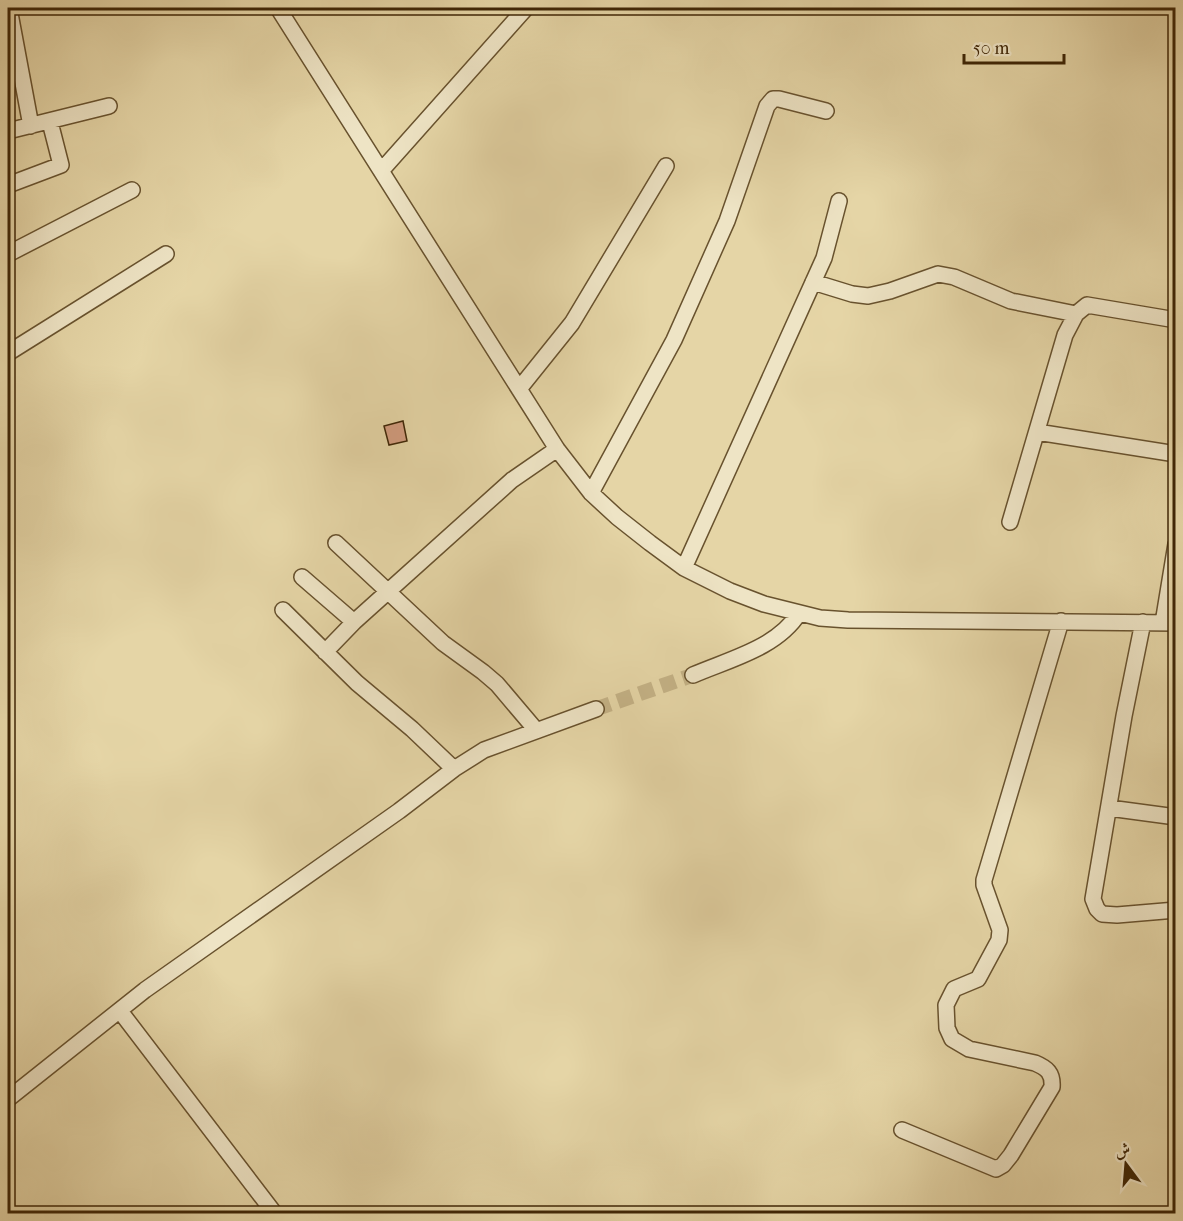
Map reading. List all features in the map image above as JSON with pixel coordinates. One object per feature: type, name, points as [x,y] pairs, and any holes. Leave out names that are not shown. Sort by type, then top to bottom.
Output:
[{"type":"street","points":[[9,8],[13,60],[31,126]]},
{"type":"street","points":[[278,8],[557,449],[591,493],[617,517],[684,568],[730,591],[764,604],[820,618],[1169,623],[1176,544]]},
{"type":"street","points":[[381,171],[526,8]]},
{"type":"street","points":[[591,493],[674,340],[727,221],[767,106],[773,99],[779,99],[826,111]]},
{"type":"street","points":[[8,131],[109,106]]},
{"type":"street","points":[[8,184],[61,165],[50,122]]},
{"type":"street","points":[[519,389],[572,323],[666,166]]},
{"type":"street","points":[[8,254],[132,190]]},
{"type":"street","points":[[684,568],[824,258],[839,201]]},
{"type":"street","points":[[8,353],[166,254]]},
{"type":"street","points":[[813,282],[852,294],[868,296],[890,291],[938,274],[954,277],[1011,301],[1076,314]]},
{"type":"street","points":[[1010,522],[1065,335],[1076,314],[1087,305],[1176,320]]},
{"type":"street","points":[[1037,432],[1176,454]]},
{"type":"street","points":[[325,652],[354,622],[512,480],[557,449]]},
{"type":"street","points":[[336,543],[455,654],[497,684],[536,730]]},
{"type":"street","points":[[302,577],[354,622]]},
{"type":"street","points":[[283,610],[325,652],[454,769]]},
{"type":"street","points":[[693,675],[767,643],[784,633],[799,613]]},
{"type":"street","points":[[902,1130],[996,1169],[1003,1165],[1011,1155],[1052,1087],[1052,1078],[1044,1067],[969,1049],[952,1039],[947,1028],[946,1005],[954,989],[978,979],[999,940],[1000,930],[984,880],[1061,621]]},
{"type":"street","points":[[1143,622],[1136,646],[1093,899],[1102,915],[1176,910]]},
{"type":"street","points":[[8,1099],[145,990],[399,811],[454,769],[484,750],[596,709]]},
{"type":"street","points":[[1109,808],[1176,817]]},
{"type":"street","points":[[120,1011],[275,1214]]},
{"type":"building","points":[[403,421],[407,441],[389,445],[384,426]]},
{"type":"tunnel","points":[[596,709],[693,675]]}]
